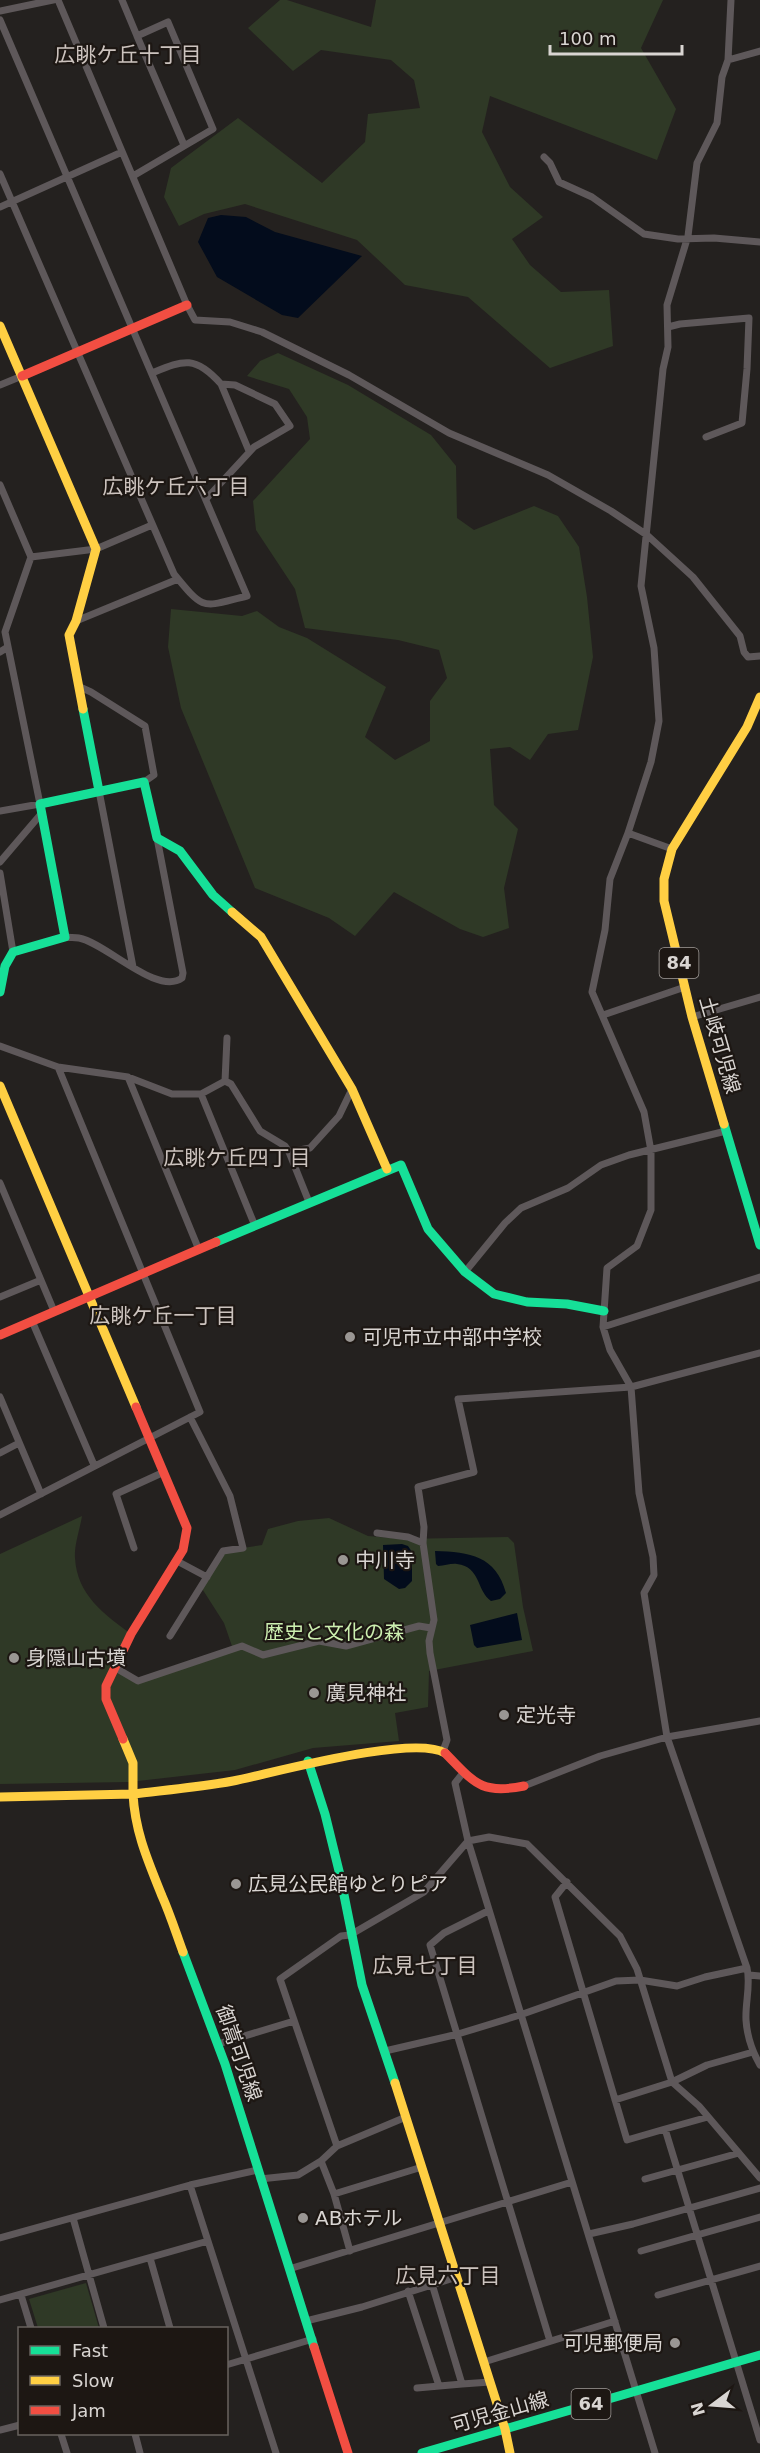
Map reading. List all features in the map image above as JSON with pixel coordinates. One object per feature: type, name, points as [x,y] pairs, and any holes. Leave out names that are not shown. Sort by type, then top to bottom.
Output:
[{"type":"street","points":[[0,11],[50,0]]},
{"type":"street","points":[[58,0],[195,320],[230,322],[262,332],[350,375],[449,433],[558,480],[602,506],[647,535],[693,577],[741,636],[744,652],[748,657],[760,656]]},
{"type":"street","points":[[122,0],[184,145]]},
{"type":"street","points":[[731,0],[728,60],[722,77],[715,130],[697,163],[687,238],[667,304],[669,347],[663,369],[641,586],[654,648],[659,721],[651,762],[610,879],[605,930],[592,992],[644,1112],[651,1151],[651,1210],[638,1246],[607,1268],[603,1327],[610,1350],[631,1387],[639,1493],[653,1557],[654,1575],[644,1593],[667,1737],[748,1971],[746,2019],[753,2052],[760,2065]]},
{"type":"street","points":[[0,20],[247,596],[207,605],[199,603],[178,579],[152,525],[0,174]]},
{"type":"street","points":[[133,176],[213,129],[168,22],[137,36]]},
{"type":"street","points":[[728,60],[760,51]]},
{"type":"street","points":[[0,207],[122,152]]},
{"type":"street","points":[[544,157],[550,163],[559,182],[592,197],[644,234],[678,239],[714,238],[760,242]]},
{"type":"street","points":[[0,385],[187,305]]},
{"type":"street","points":[[668,327],[749,318],[742,423],[706,437]]},
{"type":"street","points":[[0,326],[96,549],[76,621],[69,635],[133,967]]},
{"type":"street","points":[[152,373],[187,361],[202,367],[221,384],[249,451]]},
{"type":"street","points":[[206,499],[249,451],[290,426],[275,404],[235,385],[221,384]]},
{"type":"street","points":[[0,484],[31,557],[5,632],[65,937]]},
{"type":"street","points":[[31,557],[96,549],[152,525]]},
{"type":"street","points":[[76,621],[178,579]]},
{"type":"street","points":[[0,652],[8,648]]},
{"type":"street","points":[[0,811],[40,809],[99,791],[144,782],[154,775],[144,726],[80,687]]},
{"type":"street","name":"土岐可児線","points":[[760,697],[747,727],[672,849],[664,879],[664,901],[692,1017],[760,1245]]},
{"type":"street","points":[[14,952],[65,937],[80,938],[95,944],[149,977],[171,982],[182,978],[183,973],[157,838],[144,782]]},
{"type":"street","points":[[0,862],[40,809]]},
{"type":"street","points":[[628,833],[672,849]]},
{"type":"street","points":[[157,838],[180,851],[213,895],[261,937],[352,1089],[387,1169]]},
{"type":"street","points":[[0,873],[2,898],[14,952],[6,966],[0,992]]},
{"type":"street","points":[[603,1015],[685,987]]},
{"type":"street","points":[[692,1017],[760,998]]},
{"type":"street","points":[[225,1081],[227,1038]]},
{"type":"street","points":[[0,1046],[58,1067],[128,1077],[166,1093],[201,1094],[225,1081]]},
{"type":"street","points":[[0,1515],[200,1412],[58,1067]]},
{"type":"street","points":[[128,1077],[199,1250]]},
{"type":"street","points":[[225,1081],[231,1084],[260,1131],[289,1152],[309,1202]]},
{"type":"street","name":"御嵩可児線","points":[[0,1086],[3,1104],[89,1297],[187,1528],[183,1550],[131,1634],[114,1667],[106,1686],[106,1699],[133,1763],[134,1819],[144,1855],[163,1897],[218,2044],[348,2453]]},
{"type":"street","points":[[289,1152],[310,1148],[339,1116],[352,1089]]},
{"type":"street","points":[[201,1094],[255,1226]]},
{"type":"street","points":[[465,1272],[505,1223],[521,1208],[568,1188],[601,1165],[629,1155],[726,1131]]},
{"type":"street","points":[[0,1335],[309,1202],[401,1165],[428,1229],[465,1272],[494,1294],[527,1302],[567,1304],[604,1311]]},
{"type":"street","points":[[0,1183],[54,1311]]},
{"type":"street","points":[[0,1211],[10,1206]]},
{"type":"street","points":[[603,1327],[760,1277]]},
{"type":"street","points":[[0,1297],[41,1281]]},
{"type":"street","points":[[32,1321],[94,1465]]},
{"type":"street","points":[[443,1751],[447,1740],[430,1653],[431,1628],[434,1620],[432,1596],[427,1579],[423,1543],[424,1527],[418,1487],[474,1472],[458,1399],[631,1387],[760,1353]]},
{"type":"street","points":[[0,1397],[41,1494]]},
{"type":"street","points":[[170,1636],[223,1551],[243,1548],[230,1496],[190,1417]]},
{"type":"street","points":[[0,1453],[19,1443]]},
{"type":"street","points":[[134,1548],[116,1494],[164,1472]]},
{"type":"street","points":[[377,1533],[408,1537],[423,1543]]},
{"type":"street","points":[[177,1561],[207,1577]]},
{"type":"street","points":[[114,1667],[138,1681],[242,1646],[263,1655],[319,1641],[346,1646],[375,1640],[419,1626],[431,1628]]},
{"type":"street","points":[[0,1797],[134,1794],[232,1781],[308,1761],[413,1748],[443,1751],[475,1783],[503,1792],[600,1756],[667,1737],[760,1721]]},
{"type":"street","points":[[308,1761],[338,1865],[350,1935],[362,1985],[506,2428],[510,2453]]},
{"type":"street","points":[[463,1773],[455,1783],[468,1842],[655,2453]]},
{"type":"street","points":[[338,2146],[280,1979],[341,1936],[350,1935],[424,1892],[468,1842],[489,1837],[527,1844],[620,1936],[628,1948],[640,1980],[672,2082],[708,2117],[760,2178]]},
{"type":"street","points":[[567,1882],[555,1897],[627,2140],[708,2117]]},
{"type":"street","points":[[488,1911],[444,1933],[430,1945],[550,2341]]},
{"type":"street","points":[[385,2051],[458,2034],[616,1981],[640,1980],[677,1986],[705,1977],[748,1971],[760,1976]]},
{"type":"street","points":[[218,2044],[294,2021]]},
{"type":"street","points":[[615,2100],[672,2082],[707,2065],[753,2052]]},
{"type":"street","points":[[0,2238],[190,2185],[259,2175],[298,2175],[321,2161],[338,2146],[406,2117]]},
{"type":"street","points":[[664,2129],[760,2440]]},
{"type":"street","points":[[645,2179],[739,2153]]},
{"type":"street","points":[[321,2161],[334,2194],[350,2251]]},
{"type":"street","points":[[334,2194],[422,2167]]},
{"type":"street","points":[[289,2269],[572,2182]]},
{"type":"street","points":[[190,2185],[276,2453]]},
{"type":"street","points":[[589,2234],[760,2188]]},
{"type":"street","points":[[641,2251],[760,2217]]},
{"type":"street","points":[[73,2218],[104,2327]]},
{"type":"street","points":[[0,2300],[208,2241]]},
{"type":"street","points":[[150,2258],[170,2327]]},
{"type":"street","points":[[658,2295],[760,2266]]},
{"type":"street","points":[[306,2321],[362,2307],[457,2277]]},
{"type":"street","points":[[432,2284],[462,2385]]},
{"type":"street","points":[[408,2291],[439,2386]]},
{"type":"street","points":[[21,2295],[31,2327]]},
{"type":"street","points":[[484,2362],[615,2321]]},
{"type":"street","points":[[228,2364],[313,2339]]},
{"type":"street","name":"可児金山線","points":[[422,2453],[760,2355]]},
{"type":"street","points":[[417,2388],[490,2382]]},
{"type":"street","points":[[0,2430],[18,2426]]},
{"type":"street","points":[[62,2435],[67,2453]]},
{"type":"street","points":[[136,2435],[140,2453]]},
{"type":"green space","points":[[280,0],[287,0],[371,27],[376,0],[663,0],[641,48],[676,109],[657,160],[490,96],[482,132],[510,187],[543,217],[512,239],[530,265],[561,292],[609,290],[613,346],[550,368],[468,297],[405,285],[357,240],[245,204],[204,214],[179,226],[164,197],[171,168],[238,118],[322,183],[365,142],[368,114],[420,108],[414,80],[391,60],[321,50],[293,71],[248,28]]},
{"type":"green space","points":[[278,353],[348,385],[431,435],[456,466],[457,518],[474,530],[534,506],[558,516],[579,547],[593,657],[578,730],[548,734],[530,760],[510,747],[490,749],[494,805],[518,829],[504,888],[509,928],[483,937],[460,929],[394,892],[355,936],[329,918],[255,888],[181,708],[168,647],[171,609],[242,616],[257,611],[279,627],[307,638],[386,687],[365,737],[395,760],[430,741],[430,701],[447,678],[439,650],[398,640],[305,628],[295,589],[256,530],[253,501],[310,439],[307,417],[289,389],[247,376],[260,361]]},
{"type":"green space","name":"歴史と文化の森","points":[[82,1516],[75,1553],[81,1583],[86,1593],[102,1611],[131,1634],[114,1667],[138,1681],[233,1649],[224,1623],[201,1587],[223,1551],[262,1545],[268,1529],[298,1521],[329,1518],[368,1536],[402,1539],[508,1537],[514,1543],[523,1607],[533,1651],[429,1671],[428,1707],[395,1713],[399,1741],[313,1748],[235,1770],[129,1782],[0,1784],[0,1554]]},
{"type":"green space","points":[[86,2283],[99,2327],[38,2327],[29,2299]]},
{"type":"water","points":[[221,215],[246,217],[275,232],[362,256],[298,318],[282,315],[217,277],[198,242],[208,218]]},
{"type":"water","points":[[383,1545],[408,1546],[412,1552],[412,1581],[405,1588],[399,1589],[384,1579]]},
{"type":"water","points":[[435,1551],[480,1558],[496,1571],[506,1593],[500,1599],[491,1601],[474,1574],[465,1566],[452,1564],[438,1566]]},
{"type":"water","points":[[517,1613],[522,1640],[477,1648],[474,1645],[470,1625]]},
{"type":"traffic: fast","points":[[83,709],[99,791]]},
{"type":"traffic: fast","points":[[0,992],[5,966],[13,952],[65,937],[40,804],[144,782],[157,838],[180,851],[213,895],[232,912]]},
{"type":"traffic: fast","points":[[724,1124],[760,1245]]},
{"type":"traffic: fast","points":[[216,1242],[401,1165],[428,1229],[465,1272],[494,1294],[527,1302],[567,1304],[604,1311]]},
{"type":"traffic: fast","points":[[308,1761],[325,1814],[340,1875],[362,1985],[395,2083]]},
{"type":"traffic: fast","points":[[183,1952],[225,2064],[314,2347]]},
{"type":"traffic: fast","points":[[422,2453],[760,2355]]},
{"type":"traffic: slow","points":[[0,326],[96,549],[76,621],[69,635],[83,709]]},
{"type":"traffic: slow","points":[[724,1124],[692,1017],[664,901],[664,879],[672,849],[747,727],[760,697]]},
{"type":"traffic: slow","points":[[232,912],[261,937],[352,1089],[387,1169]]},
{"type":"traffic: slow","points":[[0,1086],[136,1407]]},
{"type":"traffic: slow","points":[[123,1739],[133,1763],[133,1794],[233,1781],[374,1751],[428,1748],[445,1753]]},
{"type":"traffic: slow","points":[[0,1797],[133,1794],[136,1821],[143,1846],[183,1952]]},
{"type":"traffic: slow","points":[[395,2083],[505,2429],[510,2453]]},
{"type":"traffic: jam","points":[[22,376],[187,305]]},
{"type":"traffic: jam","points":[[0,1335],[216,1242]]},
{"type":"traffic: jam","points":[[123,1739],[106,1699],[106,1686],[131,1634],[183,1550],[187,1528],[136,1407]]},
{"type":"traffic: jam","points":[[445,1753],[463,1772],[479,1784],[497,1789],[524,1786]]},
{"type":"traffic: jam","points":[[314,2347],[348,2453]]},
{"type":"place","name":"可児市立中部中学校","points":[[350,1337]]},
{"type":"place","name":"中川寺","points":[[343,1560]]},
{"type":"place","name":"身隠山古墳","points":[[14,1658]]},
{"type":"place","name":"廣見神社","points":[[314,1693]]},
{"type":"place","name":"定光寺","points":[[504,1715]]},
{"type":"place","name":"広見公民館ゆとりピア","points":[[236,1884]]},
{"type":"place","name":"ABホテル","points":[[303,2218]]},
{"type":"place","name":"可児郵便局","points":[[675,2343]]},
{"type":"district","name":"広眺ケ丘十丁目","points":[[128,55]]},
{"type":"district","name":"広眺ケ丘六丁目","points":[[176,487]]},
{"type":"district","name":"広眺ケ丘四丁目","points":[[237,1158]]},
{"type":"district","name":"広眺ケ丘一丁目","points":[[163,1316]]},
{"type":"district","name":"広見七丁目","points":[[425,1966]]},
{"type":"district","name":"広見六丁目","points":[[448,2276]]}]
